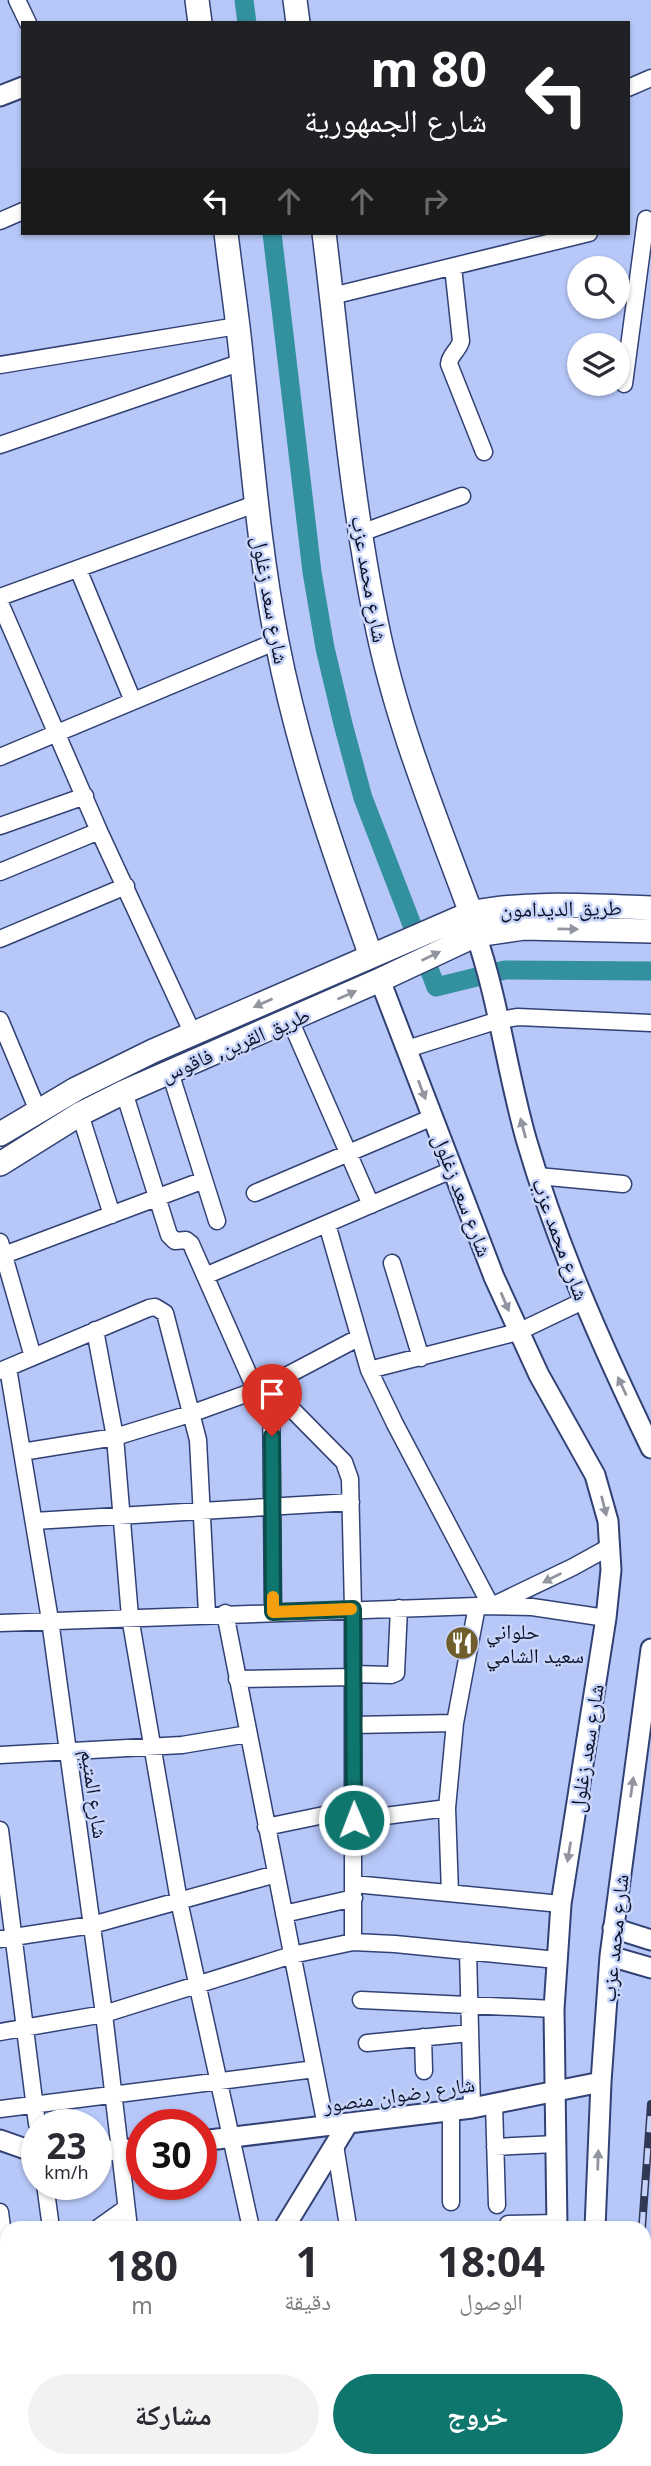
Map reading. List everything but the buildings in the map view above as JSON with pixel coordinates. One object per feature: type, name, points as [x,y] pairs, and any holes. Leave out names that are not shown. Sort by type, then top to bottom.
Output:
[{"type":"main road","points":[[197,0],[200,21]]},
{"type":"main road","points":[[295,0],[298,21]]},
{"type":"main road","name":"شارع سعد زغلول","points":[[226,235],[242,362],[255,504],[277,640],[307,769],[371,956]]},
{"type":"main road","name":"شارع محمد عزب","points":[[324,235],[361,533],[376,623],[396,701],[468,933]]},
{"type":"main road","name":"طريق الديدامون","points":[[468,933],[496,908],[535,905],[613,918],[651,931]]},
{"type":"main road","name":"طريق الديدامون","points":[[613,918],[651,908]]},
{"type":"main road","name":"طريق القرين, فاقوس","points":[[0,1134],[114,1069],[371,956],[392,947],[468,933]]},
{"type":"main road","name":"طريق القرين, فاقوس","points":[[0,1164],[80,1114],[124,1092],[402,970],[468,933]]},
{"type":"street","points":[[17,0],[27,21]]},
{"type":"street","points":[[630,87],[651,78]]},
{"type":"street","points":[[0,221],[21,212]]},
{"type":"street","points":[[630,223],[648,219],[630,343]]},
{"type":"street","points":[[332,296],[581,235]]},
{"type":"street","points":[[453,267],[461,341],[450,357],[449,364],[484,452]]},
{"type":"street","points":[[0,365],[237,326]]},
{"type":"street","points":[[0,445],[242,362]]},
{"type":"street","points":[[361,533],[462,496]]},
{"type":"street","points":[[0,597],[255,504]]},
{"type":"street","points":[[78,569],[133,701]]},
{"type":"street","points":[[0,603],[99,831],[193,1034]]},
{"type":"street","points":[[0,757],[277,640]]},
{"type":"street","points":[[0,827],[85,796]]},
{"type":"street","points":[[0,872],[99,831]]},
{"type":"street","points":[[0,939],[126,886]]},
{"type":"street","name":"شارع محمد عزب","points":[[468,933],[498,1012],[510,1081],[538,1176],[583,1301],[651,1448]]},
{"type":"street","name":"شارع سعد زغلول","points":[[380,980],[494,1278],[539,1374],[595,1475],[603,1498],[611,1546],[606,1618],[561,1903],[554,2009],[557,2221]]},
{"type":"street","points":[[407,1049],[498,1012],[651,1023]]},
{"type":"street","points":[[0,1020],[38,1111]]},
{"type":"street","points":[[290,1020],[370,1205]]},
{"type":"street","points":[[170,1072],[217,1221]]},
{"type":"street","points":[[124,1092],[171,1238],[175,1241],[190,1242],[205,1276],[266,1388],[344,1462],[351,1479],[353,1942]]},
{"type":"street","points":[[80,1114],[112,1215]]},
{"type":"street","points":[[255,1193],[433,1117]]},
{"type":"street","points":[[205,1276],[454,1169]]},
{"type":"street","points":[[538,1176],[623,1184]]},
{"type":"street","points":[[33,1357],[2,1248],[112,1215],[204,1181]]},
{"type":"street","points":[[327,1224],[369,1370],[484,1606],[455,1723],[447,1808],[450,1893]]},
{"type":"street","points":[[392,1263],[421,1358]]},
{"type":"street","points":[[0,1304],[16,1298]]},
{"type":"street","points":[[369,1370],[518,1332],[583,1301]]},
{"type":"street","points":[[4,1369],[149,1308],[160,1309],[167,1318],[198,1440],[207,1614]]},
{"type":"street","points":[[95,1330],[115,1437],[130,1617],[179,1901],[249,2221]]},
{"type":"street","points":[[22,1452],[115,1437],[193,1413],[266,1388],[358,1338]]},
{"type":"street","name":"شارع المتيم","points":[[4,1369],[22,1452],[50,1620],[104,2014],[129,2221]]},
{"type":"street","points":[[266,1388],[272,1507],[273,1612]]},
{"type":"street","points":[[34,1521],[351,1502]]},
{"type":"street","points":[[484,1606],[534,1587],[611,1546]]},
{"type":"street","points":[[0,1623],[484,1606],[532,1607],[606,1618]]},
{"type":"street","points":[[237,1679],[396,1673],[398,1608]]},
{"type":"street","points":[[225,1613],[326,2126]]},
{"type":"street","name":"شارع محمد عزب","points":[[595,2221],[610,1956],[651,1649]]},
{"type":"street","points":[[353,1725],[455,1723]]},
{"type":"street","points":[[0,1755],[153,1747],[248,1734]]},
{"type":"street","points":[[266,1827],[353,1814],[447,1808]]},
{"type":"street","points":[[0,1830],[7,1938],[25,2028],[36,2109]]},
{"type":"street","points":[[7,1938],[92,1925],[276,1874]]},
{"type":"street","points":[[284,1914],[354,1891],[450,1893],[561,1903]]},
{"type":"street","points":[[613,1928],[651,1940]]},
{"type":"street","points":[[0,2032],[104,2014],[292,1955],[353,1942],[557,1960]]},
{"type":"street","points":[[468,1951],[472,2108]]},
{"type":"street","points":[[610,1956],[651,1968]]},
{"type":"street","points":[[361,2000],[554,2009]]},
{"type":"street","points":[[367,2043],[470,2033]]},
{"type":"street","points":[[423,2037],[424,2071]]},
{"type":"street","points":[[0,2109],[315,2069]]},
{"type":"street","name":"شارع رضوان منصور","points":[[217,2139],[472,2108],[601,2082]]},
{"type":"street","points":[[494,2104],[497,2205]]},
{"type":"street","points":[[451,2111],[451,2202]]},
{"type":"street","points":[[288,2221],[347,2125]]},
{"type":"street","points":[[0,2140],[21,2147]]},
{"type":"street","points":[[495,2147],[556,2144]]},
{"type":"street","points":[[335,2145],[347,2221]]},
{"type":"street","points":[[112,2151],[126,2149]]},
{"type":"street","points":[[47,2200],[50,2221]]},
{"type":"street","points":[[108,2221],[126,2208]]},
{"type":"waterway","points":[[244,0],[247,21]]},
{"type":"waterway","points":[[272,235],[312,572],[325,648],[363,798],[436,987],[505,970],[651,971]]},
{"type":"railway","points":[[643,2221],[651,2104]]},
{"type":"slow traffic","points":[[273,1597],[273,1612],[351,1609]]},
{"type":"place","name":"حلواني سعيد الشامي","points":[[462,1643]]},
{"type":"route","points":[[272,1436],[273,1612],[353,1609],[354,1820]]}]
